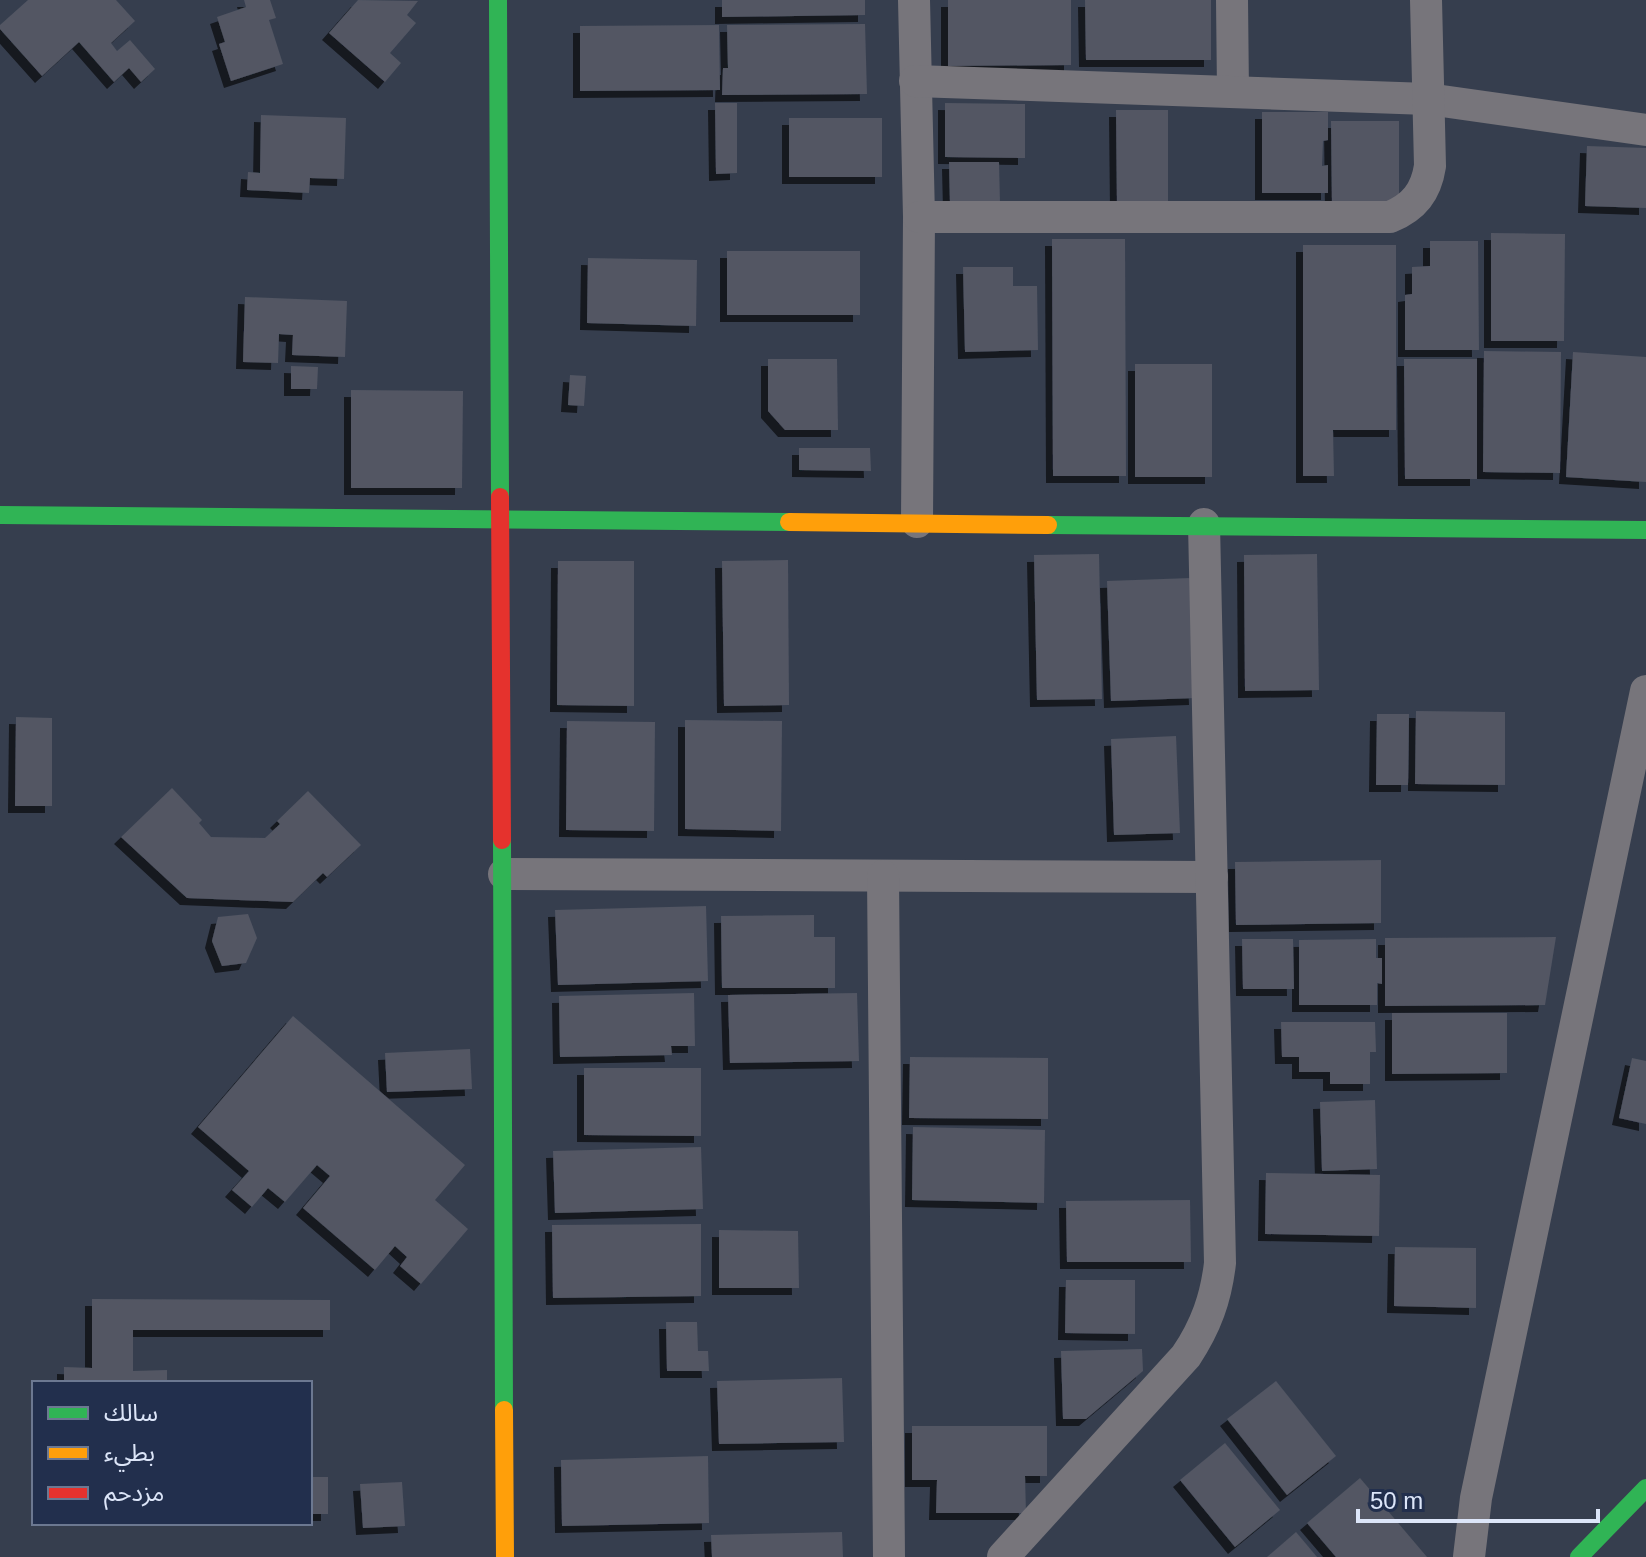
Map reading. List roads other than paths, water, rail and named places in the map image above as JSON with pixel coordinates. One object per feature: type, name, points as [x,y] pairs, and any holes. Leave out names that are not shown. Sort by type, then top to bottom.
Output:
[{"type":"street","points":[[498,0],[503,519],[505,1557]]},
{"type":"street","points":[[914,0],[919,217],[917,522]]},
{"type":"street","points":[[1232,0],[1233,92]]},
{"type":"street","points":[[919,217],[1390,217],[1416,202],[1428,179],[1426,0]]},
{"type":"street","points":[[915,81],[1428,99],[1646,130]]},
{"type":"street","points":[[0,515],[1646,530]]},
{"type":"street","points":[[1003,1557],[1186,1356],[1212,1309],[1220,1263],[1204,524]]},
{"type":"street","points":[[1469,1557],[1476,1498],[1646,691]]},
{"type":"street","points":[[504,874],[1212,877]]},
{"type":"street","points":[[883,876],[889,1557]]},
{"type":"street","points":[[1579,1557],[1646,1488]]}]
